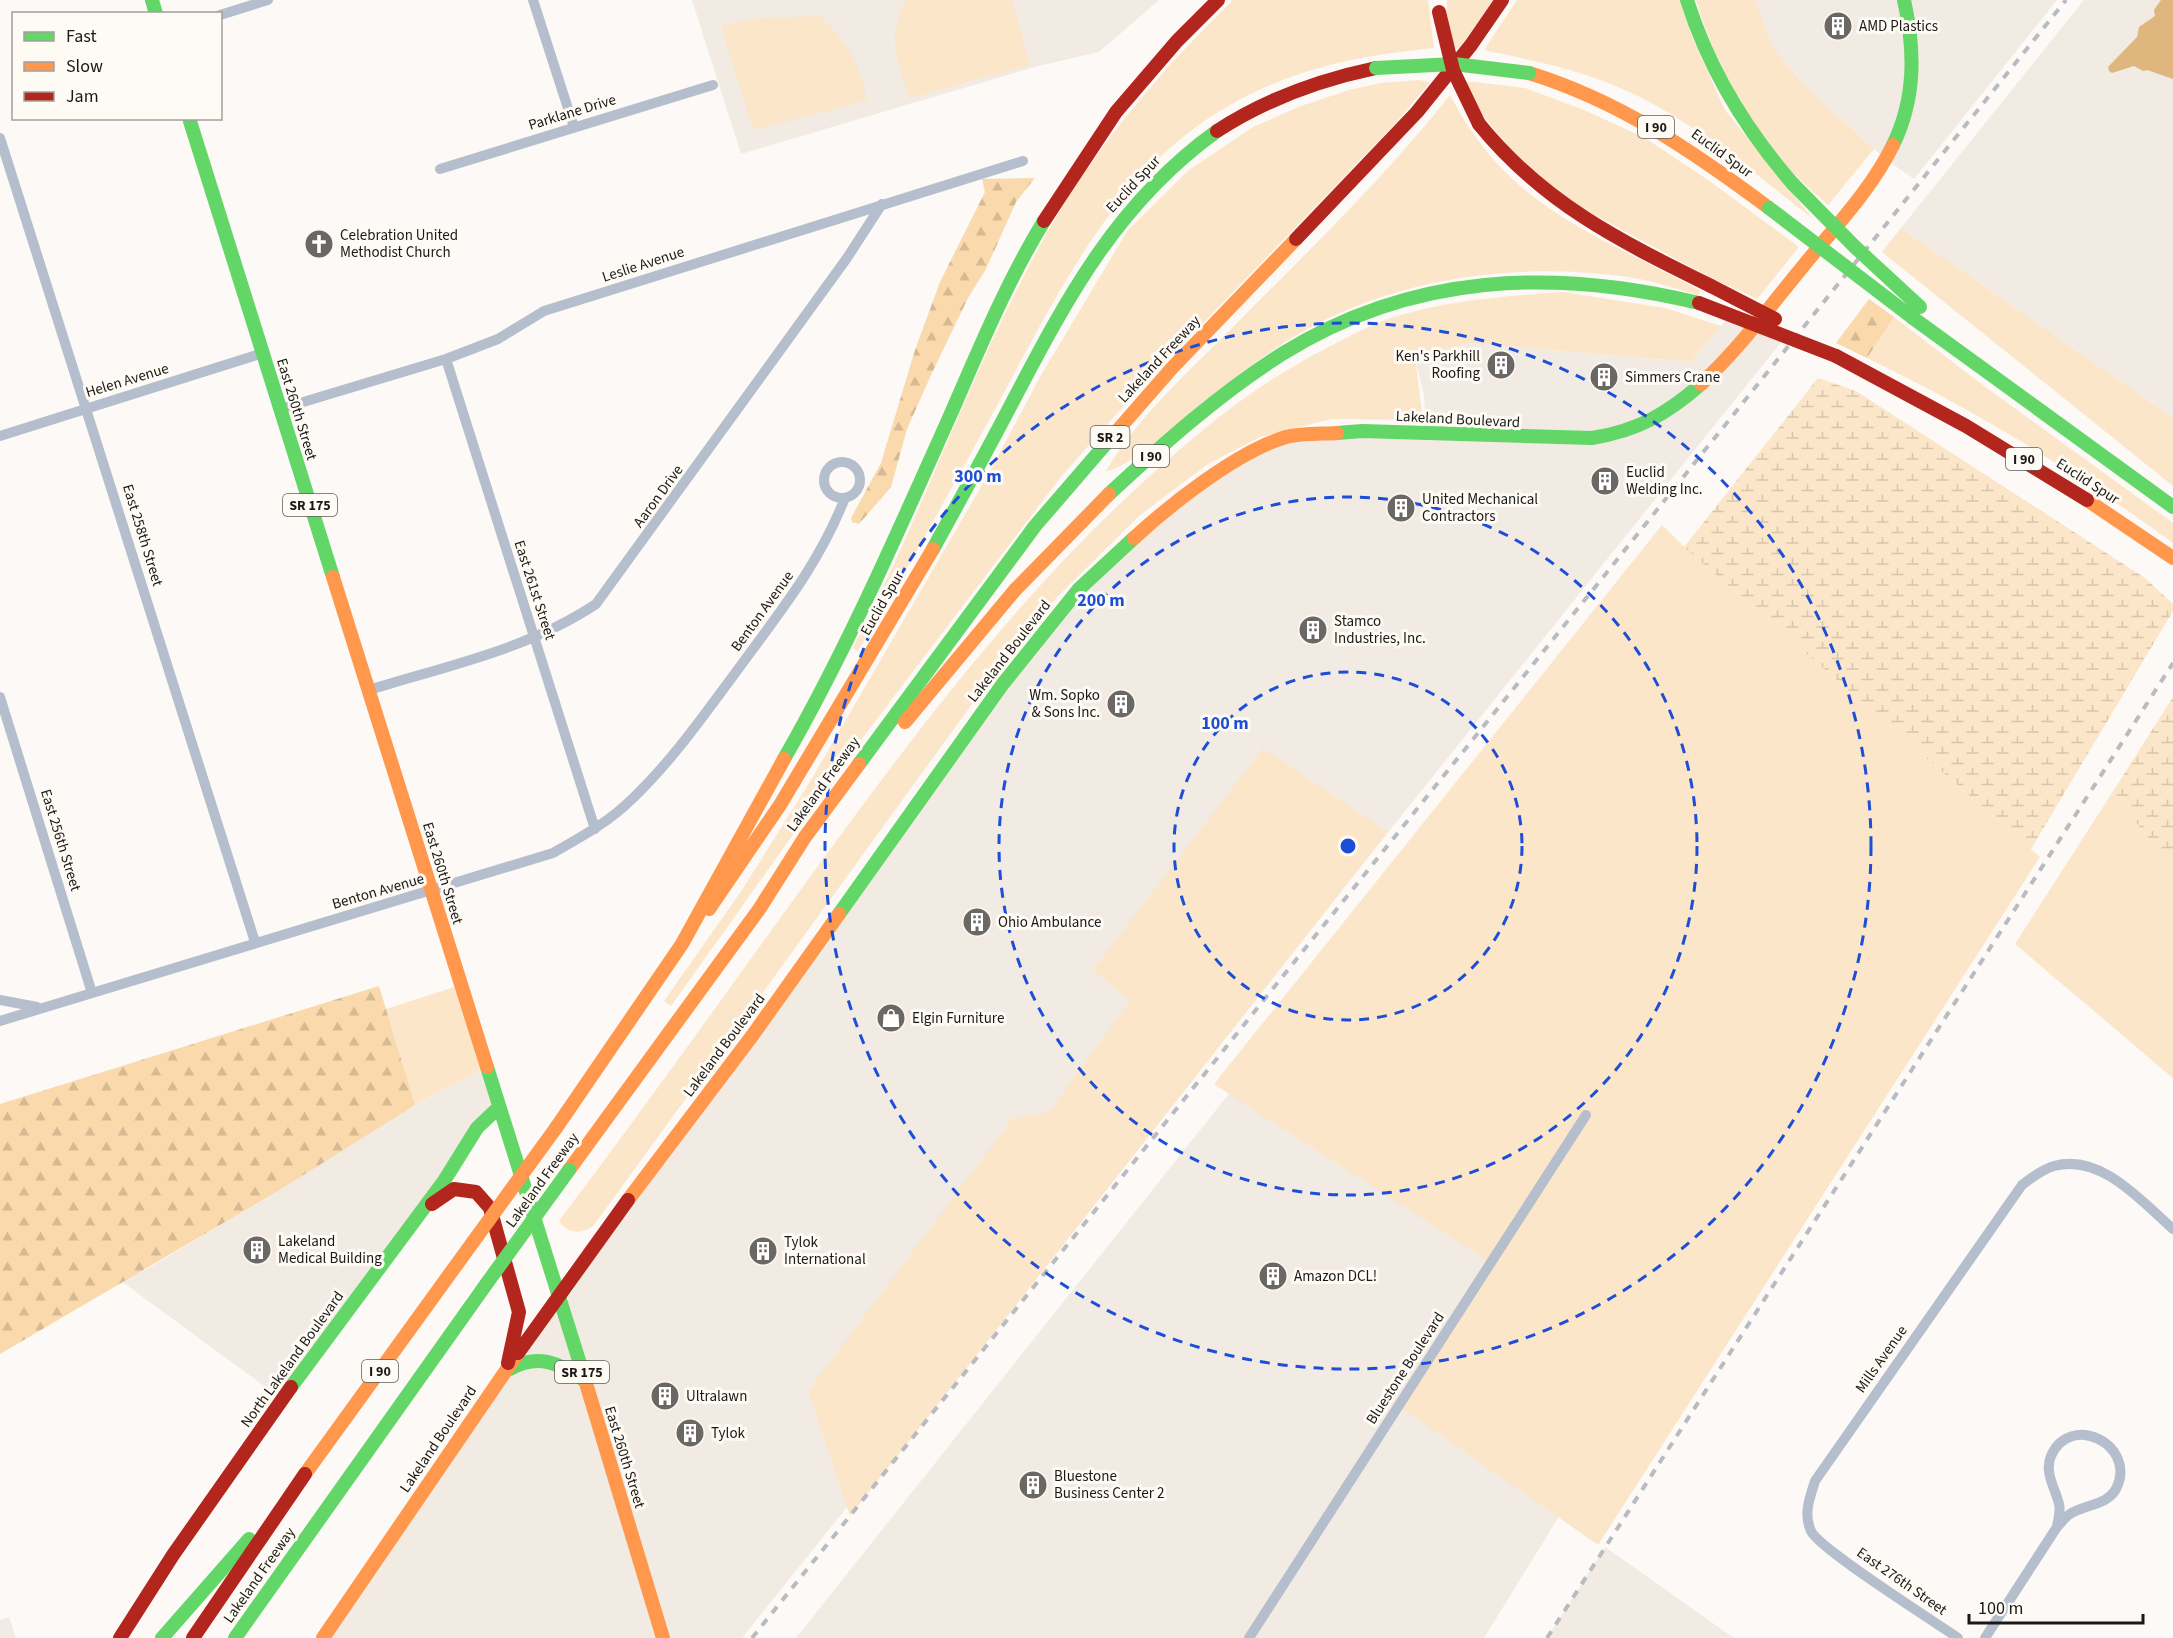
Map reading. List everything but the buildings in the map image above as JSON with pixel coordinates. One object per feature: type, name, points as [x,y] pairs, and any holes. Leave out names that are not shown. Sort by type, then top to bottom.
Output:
[{"type":"main road","name":"Lakeland Freeway","points":[[194,1638],[286,1500],[556,1128],[682,944],[715,880],[799,734],[852,632],[908,513],[990,325],[1042,223],[1116,112],[1177,41],[1218,0]]},
{"type":"main road","name":"Lakeland Freeway","points":[[235,1638],[487,1283],[760,909],[804,837],[1035,526],[1165,375],[1417,112],[1471,45],[1502,0]]},
{"type":"main road","points":[[1687,0],[1708,60],[1731,104],[1757,143],[1793,184],[1917,312]]},
{"type":"main road","name":"Lakeland Boulevard","points":[[323,1638],[504,1371],[560,1298],[640,1183],[752,1036],[1002,685],[1079,589],[1160,514],[1232,462],[1287,437],[1362,430],[1582,439],[1615,435],[1662,416],[1713,375],[1869,183],[1889,150],[1906,113],[1912,75],[1914,42],[1904,0]]},
{"type":"main road","points":[[1439,6],[1451,66],[1464,98],[1479,124],[1515,166],[1561,204],[1623,241],[1791,327],[1836,356]]},
{"type":"main road","name":"Euclid Spur","points":[[682,944],[728,885],[850,690],[952,515],[1082,276],[1122,219],[1172,165],[1228,124],[1268,102],[1311,84],[1376,68],[1445,63],[1490,66],[1529,73],[1578,89],[1637,116],[1691,150],[1917,312],[2006,384],[2173,507]]},
{"type":"main road","name":"East 260th Street","points":[[190,120],[560,1298],[663,1638]]},
{"type":"main road","name":"Euclid Spur","points":[[760,909],[814,844],[917,707],[1033,571],[1149,458],[1216,401],[1268,363],[1324,331],[1365,314],[1425,295],[1487,283],[1539,280],[1592,282],[1644,289],[1699,303],[1836,356],[1868,372],[2017,454],[2173,558]]},
{"type":"main road","name":"North Lakeland Boulevard","points":[[120,1638],[173,1555],[282,1399],[420,1213],[477,1128],[499,1107]]},
{"type":"main road","points":[[420,1213],[454,1189],[476,1192],[490,1208],[519,1312],[504,1371]]},
{"type":"main road","points":[[504,1371],[523,1360],[547,1360],[565,1366],[584,1380]]},
{"type":"main road","points":[[162,1638],[207,1584],[286,1500]]},
{"type":"main road","points":[[241,1638],[255,1608]]},
{"type":"street","points":[[222,14],[268,0]]},
{"type":"street","points":[[533,0],[574,127]]},
{"type":"street","name":"Parklane Drive","points":[[440,169],[713,85]]},
{"type":"street","name":"East 258th Street","points":[[0,138],[255,942]]},
{"type":"street","name":"Leslie Avenue","points":[[280,409],[446,359],[498,339],[544,311],[1023,161]]},
{"type":"street","name":"Aaron Drive","points":[[369,690],[534,639],[572,620],[596,604],[847,258],[882,204]]},
{"type":"street","name":"Helen Avenue","points":[[0,436],[263,353]]},
{"type":"street","name":"East 261st Street","points":[[446,359],[595,829]]},
{"type":"street","name":"Benton Avenue","points":[[0,1021],[553,853],[595,829],[631,800],[680,747],[805,579],[829,538],[845,498]]},
{"type":"street","name":"East 256th Street","points":[[0,697],[93,993]]},
{"type":"street","name":"Benton Avenue","points":[[0,1000],[40,1007]]},
{"type":"street","name":"Bluestone Boulevard","points":[[1249,1638],[1586,1115]]},
{"type":"street","name":"Mills Avenue","points":[[1830,1550],[1811,1531],[1807,1504],[1815,1481],[2016,1190],[2035,1175],[2054,1166],[2078,1164],[2115,1179],[2173,1229]]},
{"type":"street","points":[[1984,1638],[2057,1527],[2069,1514],[2096,1504],[2116,1489],[2120,1465],[2109,1443],[2097,1436],[2082,1434],[2068,1437],[2057,1446],[2050,1457],[2049,1471],[2060,1507],[2057,1527]]},
{"type":"street","name":"East 276th Street","points":[[1830,1550],[1958,1638]]},
{"type":"shaded area","points":[[692,0],[1159,0],[1099,52],[1038,66],[741,154]]},
{"type":"shaded area","points":[[1756,0],[2057,0],[1914,179],[1884,158],[1804,85],[1771,44]]},
{"type":"shaded area","points":[[2084,0],[2173,0],[2173,418],[1901,228]]},
{"type":"shaded area","points":[[2161,0],[2173,0],[2173,79],[2147,70],[2143,71],[2134,66],[2112,73],[2109,71],[2108,67],[2137,37],[2139,27],[2155,16],[2154,10]]},
{"type":"shaded area","points":[[1731,314],[1786,336],[742,1638],[323,1638],[503,1374],[1079,589],[1160,514],[1287,437],[1426,434],[1424,394],[1414,357],[1470,343],[1691,362]]},
{"type":"shaded area","points":[[1586,645],[1938,902],[1484,1638],[796,1638]]},
{"type":"shaded area","points":[[487,1067],[496,1096],[444,1181],[282,1399],[121,1281],[147,1269],[278,1191],[385,1121]]},
{"type":"shaded area","points":[[1605,1547],[1734,1638],[1547,1638]]},
{"type":"shaded area","points":[[9,1617],[16,1638],[0,1638],[0,1620]]},
{"type":"green space","points":[[906,0],[1012,0],[1030,65],[909,98],[898,60],[895,38],[896,27]]},
{"type":"green space","points":[[1233,0],[1428,0],[1434,48],[1379,55],[1329,65],[1280,81],[1230,105],[1188,133],[1150,167],[1117,205],[1061,289],[940,509],[858,651],[853,648],[903,544],[971,387],[1020,283],[1047,233],[1087,169],[1132,110],[1206,26]]},
{"type":"green space","points":[[1447,0],[1495,0],[1459,48],[1452,49],[1446,19]]},
{"type":"green space","points":[[1517,0],[1680,0],[1693,39],[1725,110],[1813,219],[1713,142],[1687,124],[1632,93],[1574,71],[1484,50]]},
{"type":"green space","points":[[1696,0],[1756,0],[1771,44],[1804,85],[1874,149],[1828,205],[1787,167],[1745,109],[1712,45]]},
{"type":"green space","points":[[820,16],[838,35],[851,54],[867,101],[753,130],[721,26],[759,18]]},
{"type":"green space","points":[[1419,80],[1430,82],[1395,124],[1128,401],[1060,478],[854,749],[671,1006],[664,1001],[742,890],[811,780],[989,473],[1040,377],[1128,230],[1189,170],[1253,127],[1301,106],[1349,90],[1381,83]]},
{"type":"green space","points":[[1464,81],[1525,88],[1584,110],[1645,138],[1711,182],[1799,247],[1757,299],[1711,278],[1571,202],[1526,169],[1482,114]]},
{"type":"green space","points":[[1450,95],[1474,134],[1500,166],[1528,192],[1591,234],[1701,291],[1698,295],[1628,277],[1546,271],[1464,277],[1385,296],[1346,310],[1283,343],[1235,378],[1144,451],[1116,468],[1106,471],[1119,451],[1163,397],[1343,216],[1398,157]]},
{"type":"green space","points":[[1035,178],[1016,202],[986,269],[968,298],[932,373],[907,429],[891,487],[859,524],[852,522],[851,518],[881,463],[915,350],[940,282],[985,192],[982,179]]},
{"type":"green space","points":[[1901,228],[2173,418],[2173,486],[1882,252]]},
{"type":"green space","points":[[1563,292],[1665,308],[1721,326],[1691,362],[1470,343],[1415,357],[1422,413],[1415,420],[1331,419],[1260,437],[1208,464],[1139,516],[1057,597],[983,689],[594,1225],[575,1232],[562,1225],[559,1221],[915,736],[1000,631],[1091,532],[1140,485],[1205,428],[1250,394],[1297,364],[1367,328],[1394,317],[1436,306],[1499,297]]},
{"type":"green space","points":[[1869,299],[1894,317],[1867,358],[1836,343]]},
{"type":"green space","points":[[1894,317],[1984,386],[2173,523],[2173,543],[2099,491],[2024,443],[1947,399],[1867,358]]},
{"type":"green space","points":[[1818,378],[1856,391],[2145,578],[2173,604],[2173,611],[2031,849],[1684,547]]},
{"type":"green space","points":[[1662,525],[1684,547],[2040,857],[1598,1545],[1399,1406],[1491,1263],[1214,1084]]},
{"type":"green space","points":[[2173,697],[2173,868],[2112,793]]},
{"type":"green space","points":[[1263,748],[1388,832],[850,1516],[808,1391],[1012,1119],[1049,1112],[1130,1001],[1093,970]]},
{"type":"green space","points":[[2112,793],[2173,868],[2173,1078],[2015,944]]},
{"type":"green space","points":[[461,985],[487,1067],[415,1105],[386,1009]]},
{"type":"green space","points":[[379,986],[415,1105],[278,1191],[0,1354],[0,1104]]},
{"type":"railway","points":[[752,1638],[2066,0]]},
{"type":"railway","points":[[1547,1638],[2173,663]]},
{"type":"traffic: fast","points":[[152,0],[155,12]]},
{"type":"traffic: fast","points":[[1687,0],[1706,51],[1730,98],[1759,142],[1793,184]]},
{"type":"traffic: fast","points":[[1893,145],[1906,110],[1911,74],[1910,37],[1904,0]]},
{"type":"traffic: fast","points":[[1376,68],[1454,64],[1529,73]]},
{"type":"traffic: fast","points":[[190,120],[333,577]]},
{"type":"traffic: fast","points":[[933,549],[1054,324],[1098,253],[1151,188],[1217,131]]},
{"type":"traffic: fast","points":[[1793,184],[1855,247],[1920,307]]},
{"type":"traffic: fast","points":[[1769,208],[1913,318]]},
{"type":"traffic: fast","points":[[784,759],[871,591],[993,318],[1044,221]]},
{"type":"traffic: fast","points":[[1109,494],[1192,420],[1259,369],[1331,327],[1382,307],[1433,293],[1485,285],[1538,282],[1591,285],[1645,292],[1699,303]]},
{"type":"traffic: fast","points":[[1913,318],[2173,507]]},
{"type":"traffic: fast","points":[[1337,433],[1362,431],[1592,438],[1623,431],[1651,420],[1701,384]]},
{"type":"traffic: fast","points":[[859,764],[1035,526],[1110,439]]},
{"type":"traffic: fast","points":[[839,914],[1002,685],[1079,589],[1134,538]]},
{"type":"traffic: fast","points":[[487,1067],[582,1370]]},
{"type":"traffic: fast","points":[[291,1387],[444,1181],[477,1128],[499,1107]]},
{"type":"traffic: fast","points":[[487,1283],[569,1170]]},
{"type":"traffic: fast","points":[[235,1638],[487,1283]]},
{"type":"traffic: fast","points":[[510,1369],[530,1362],[548,1362],[584,1380]]},
{"type":"traffic: fast","points":[[162,1638],[249,1539]]},
{"type":"traffic: slow","points":[[1529,73],[1594,98],[1625,113],[1713,167],[1769,208]]},
{"type":"traffic: slow","points":[[1701,384],[1740,343],[1850,210],[1873,179],[1893,145]]},
{"type":"traffic: slow","points":[[1110,439],[1172,368],[1296,239]]},
{"type":"traffic: slow","points":[[1134,538],[1206,480],[1247,454],[1286,437],[1337,433]]},
{"type":"traffic: slow","points":[[905,722],[1015,590],[1109,494]]},
{"type":"traffic: slow","points":[[2087,500],[2173,558]]},
{"type":"traffic: slow","points":[[709,909],[780,805],[933,549]]},
{"type":"traffic: slow","points":[[333,577],[487,1067]]},
{"type":"traffic: slow","points":[[556,1128],[682,944],[784,759]]},
{"type":"traffic: slow","points":[[569,1170],[760,908],[805,837],[859,764]]},
{"type":"traffic: slow","points":[[628,1200],[752,1036],[839,914]]},
{"type":"traffic: slow","points":[[473,1242],[556,1128]]},
{"type":"traffic: slow","points":[[305,1474],[473,1242]]},
{"type":"traffic: slow","points":[[323,1638],[518,1353]]},
{"type":"traffic: slow","points":[[582,1370],[663,1638]]},
{"type":"traffic: jam","points":[[1044,221],[1116,112],[1177,41],[1218,0]]},
{"type":"traffic: jam","points":[[1296,239],[1417,112],[1471,45],[1502,0]]},
{"type":"traffic: jam","points":[[1439,12],[1453,70],[1479,124]]},
{"type":"traffic: jam","points":[[1217,131],[1254,109],[1294,92],[1334,78],[1376,68]]},
{"type":"traffic: jam","points":[[1479,124],[1504,152],[1557,199],[1615,236],[1711,286]]},
{"type":"traffic: jam","points":[[1711,286],[1775,319]]},
{"type":"traffic: jam","points":[[1699,303],[1836,356]]},
{"type":"traffic: jam","points":[[1836,356],[1966,426],[2087,500]]},
{"type":"traffic: jam","points":[[432,1204],[454,1189],[476,1192],[490,1208],[519,1312],[508,1363]]},
{"type":"traffic: jam","points":[[518,1353],[628,1200]]},
{"type":"traffic: jam","points":[[120,1638],[173,1555],[291,1387]]},
{"type":"traffic: jam","points":[[193,1638],[305,1474]]},
{"type":"place","name":"AMD Plastics","points":[[1838,26]]},
{"type":"place","name":"Celebration United Methodist Church","points":[[319,244]]},
{"type":"place","name":"Ken's Parkhill Roofing","points":[[1501,365]]},
{"type":"place","name":"Simmers Crane","points":[[1604,377]]},
{"type":"place","name":"Euclid Welding Inc.","points":[[1605,481]]},
{"type":"place","name":"United Mechanical Contractors","points":[[1401,508]]},
{"type":"place","name":"Stamco Industries, Inc.","points":[[1313,630]]},
{"type":"place","name":"Wm. Sopko & Sons Inc.","points":[[1121,704]]},
{"type":"place","name":"Ohio Ambulance","points":[[977,922]]},
{"type":"place","name":"Elgin Furniture","points":[[891,1018]]},
{"type":"place","name":"Lakeland Medical Building","points":[[257,1250]]},
{"type":"place","name":"Tylok International","points":[[763,1251]]},
{"type":"place","name":"Amazon DCL!","points":[[1273,1276]]},
{"type":"place","name":"Ultralawn","points":[[665,1396]]},
{"type":"place","name":"Tylok","points":[[690,1433]]},
{"type":"place","name":"Bluestone Business Center 2","points":[[1033,1485]]}]
